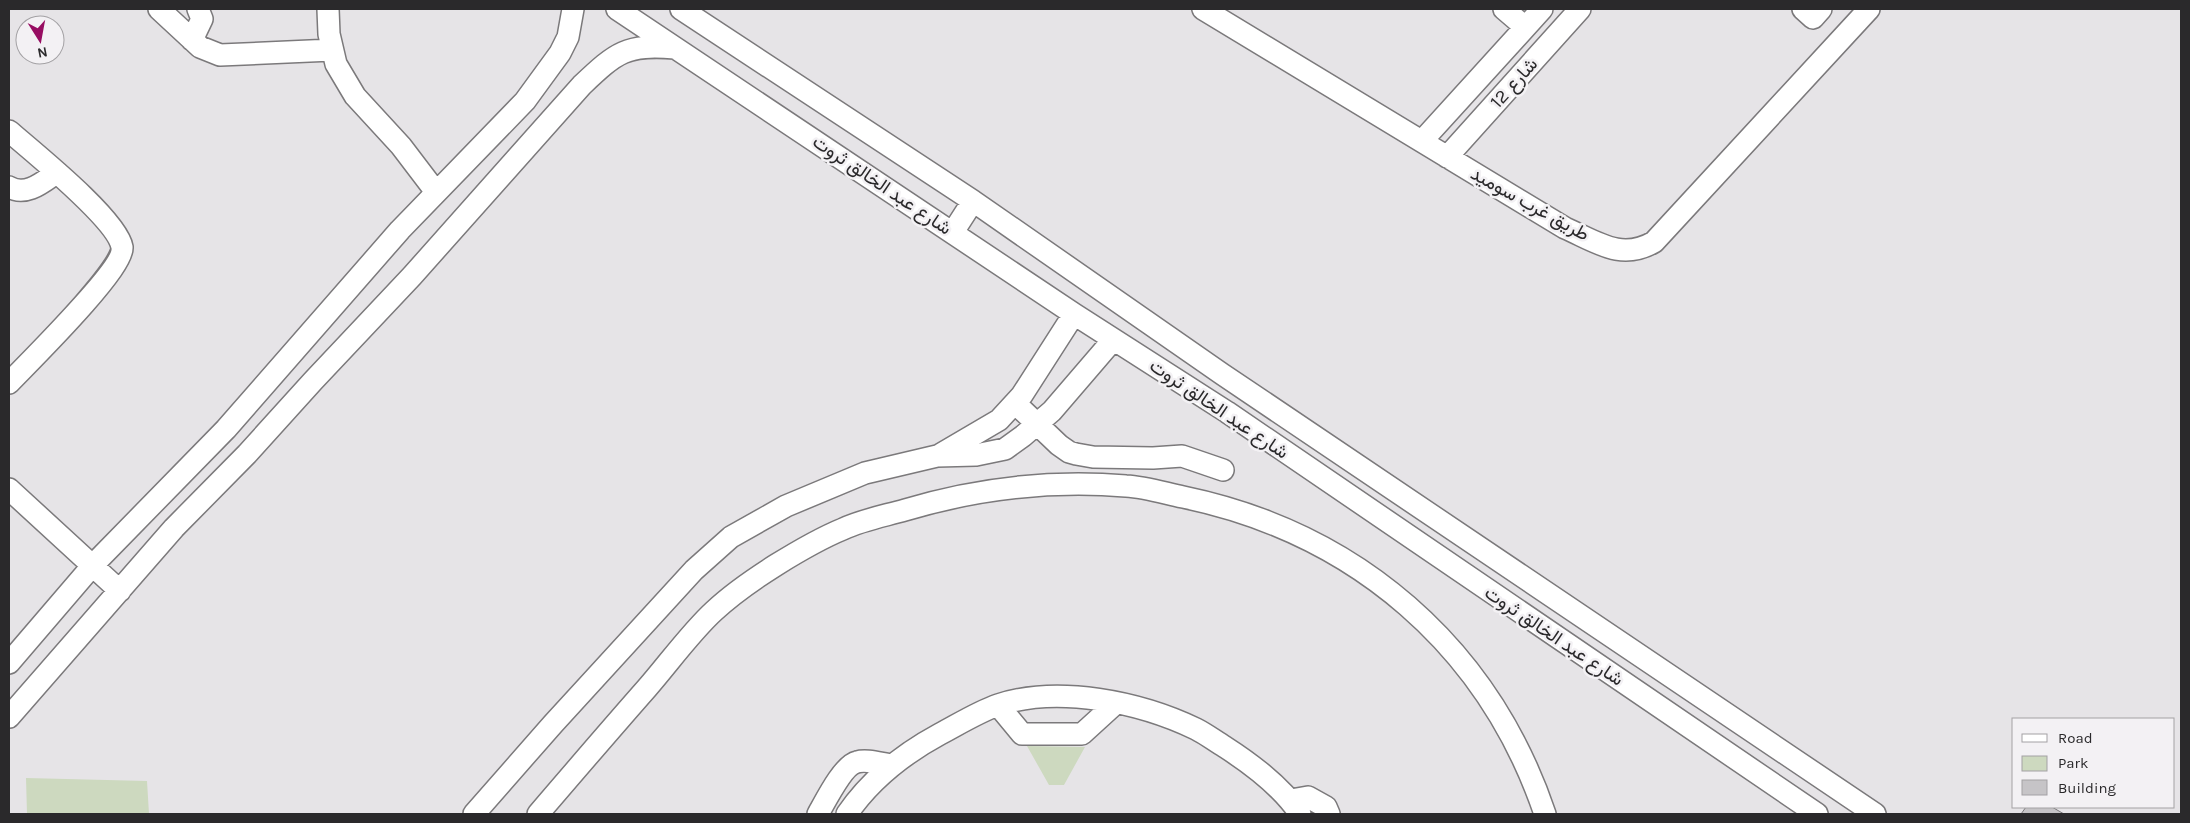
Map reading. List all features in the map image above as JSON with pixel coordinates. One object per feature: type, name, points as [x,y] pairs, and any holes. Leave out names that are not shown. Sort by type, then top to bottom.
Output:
[{"type":"street","points":[[159,9],[200,47],[220,55],[332,50]]},
{"type":"street","points":[[192,40],[202,18],[198,9]]},
{"type":"street","points":[[328,9],[332,50],[336,64],[355,96],[400,146],[436,192]]},
{"type":"street","points":[[9,663],[93,565],[226,428],[400,230],[525,101],[560,53],[568,36],[572,9]]},
{"type":"street","name":"شارع عبد الخالق ثروت","points":[[618,9],[1113,340],[1227,412],[1817,814]]},
{"type":"street","name":"شارع عبد الخالق ثروت","points":[[681,9],[973,201],[1222,374],[1875,814]]},
{"type":"street","name":"طريق غرب سوميد","points":[[1203,9],[1565,228],[1611,248],[1629,252],[1642,249],[1654,242],[1869,9]]},
{"type":"street","points":[[1504,9],[1525,27]]},
{"type":"street","name":"شارع 12","points":[[1422,140],[1542,9]]},
{"type":"street","name":"شارع 12","points":[[1447,157],[1580,9]]},
{"type":"street","points":[[9,717],[174,528],[247,454],[412,276],[548,120],[607,60],[629,50],[648,46],[676,48]]},
{"type":"street","points":[[525,101],[548,120]]},
{"type":"street","points":[[9,131],[96,210],[120,242],[121,255],[92,295],[9,383]]},
{"type":"street","points":[[9,187],[24,190],[37,187],[56,173]]},
{"type":"street","points":[[954,232],[973,201]]},
{"type":"street","points":[[937,456],[999,420],[1015,403],[1074,314]]},
{"type":"street","points":[[474,814],[553,724],[694,570],[731,537],[786,506],[866,474],[937,456],[976,456],[1004,449],[1052,411],[1113,340]]},
{"type":"street","points":[[1015,403],[1036,425],[1064,448],[1076,454],[1093,457],[1153,458],[1182,456],[1223,470]]},
{"type":"street","points":[[226,428],[247,454]]},
{"type":"street","points":[[538,814],[714,611],[774,566],[844,528],[946,498],[1006,488],[1063,485],[1128,486],[1215,504],[1281,527],[1326,548],[1390,591],[1432,627],[1477,679],[1510,732],[1529,769],[1545,814]]},
{"type":"street","points":[[9,489],[120,591]]},
{"type":"street","points":[[847,814],[861,793],[912,749],[998,705],[1030,698],[1089,697],[1142,708],[1196,729],[1246,761],[1295,807],[1308,796],[1326,807],[1329,814]]},
{"type":"street","points":[[998,705],[1022,734],[1082,734],[1116,703]]},
{"type":"street","points":[[818,814],[840,778],[854,763],[861,761],[892,765]]},
{"type":"green space","points":[[1027,746],[1085,747],[1064,785],[1049,785]]},
{"type":"green space","points":[[26,778],[147,781],[149,814],[27,814]]},
{"type":"building","points":[[2025,808],[2054,808],[2064,814],[2021,814]]}]
